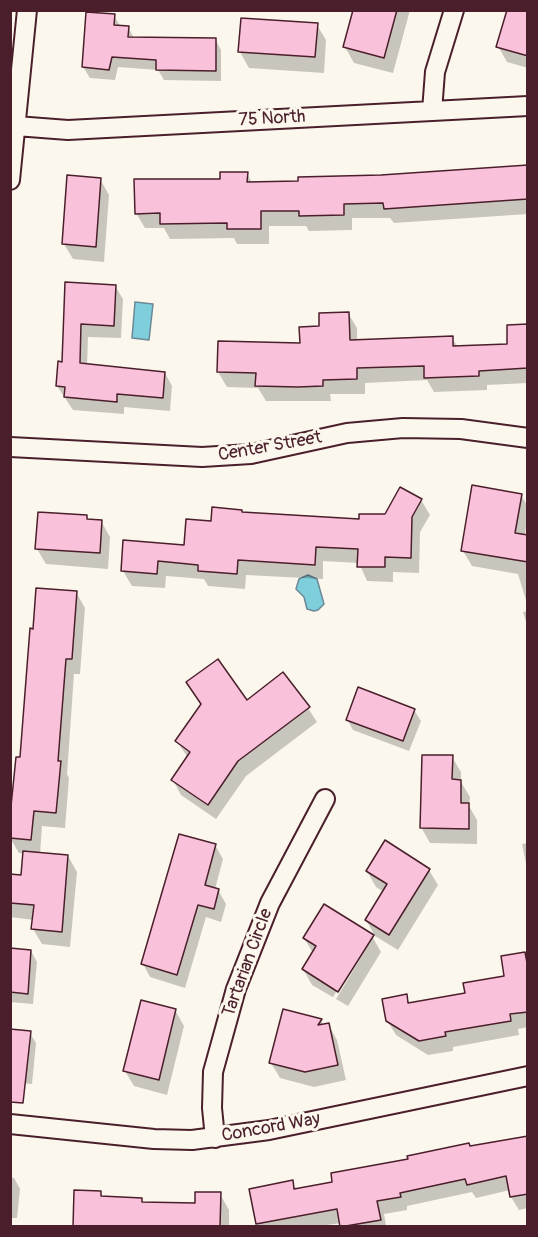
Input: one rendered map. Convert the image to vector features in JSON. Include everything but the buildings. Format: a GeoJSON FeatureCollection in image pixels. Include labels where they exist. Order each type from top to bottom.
{"type":"FeatureCollection","features":[{"type":"Feature","properties":{"kind":"street"},"geometry":{"type":"LineString","coordinates":[[10,180],[27,10]]}},
{"type":"Feature","properties":{"kind":"street"},"geometry":{"type":"LineString","coordinates":[[432,111],[435,72],[454,10]]}},
{"type":"Feature","properties":{"kind":"street","name":"75 North"},"geometry":{"type":"LineString","coordinates":[[16,126],[68,130],[528,106]]}},
{"type":"Feature","properties":{"kind":"street","name":"Center Street"},"geometry":{"type":"LineString","coordinates":[[10,447],[202,458],[251,454],[347,433],[403,428],[461,429],[528,438]]}},
{"type":"Feature","properties":{"kind":"street","name":"Tartarian Circle"},"geometry":{"type":"LineString","coordinates":[[215,1138],[212,1108],[213,1072],[236,989],[270,903],[325,800]]}},
{"type":"Feature","properties":{"kind":"street","name":"Concord Way"},"geometry":{"type":"LineString","coordinates":[[10,1124],[163,1139],[215,1138],[269,1130],[528,1076]]}},
{"type":"Feature","properties":{"kind":"water"},"geometry":{"type":"Polygon","coordinates":[[[135,302],[153,304],[149,340],[132,338],[135,302]]]}},
{"type":"Feature","properties":{"kind":"water"},"geometry":{"type":"Polygon","coordinates":[[[308,575],[317,579],[324,604],[314,611],[307,609],[304,597],[296,589],[299,579],[308,575]]]}}]}
